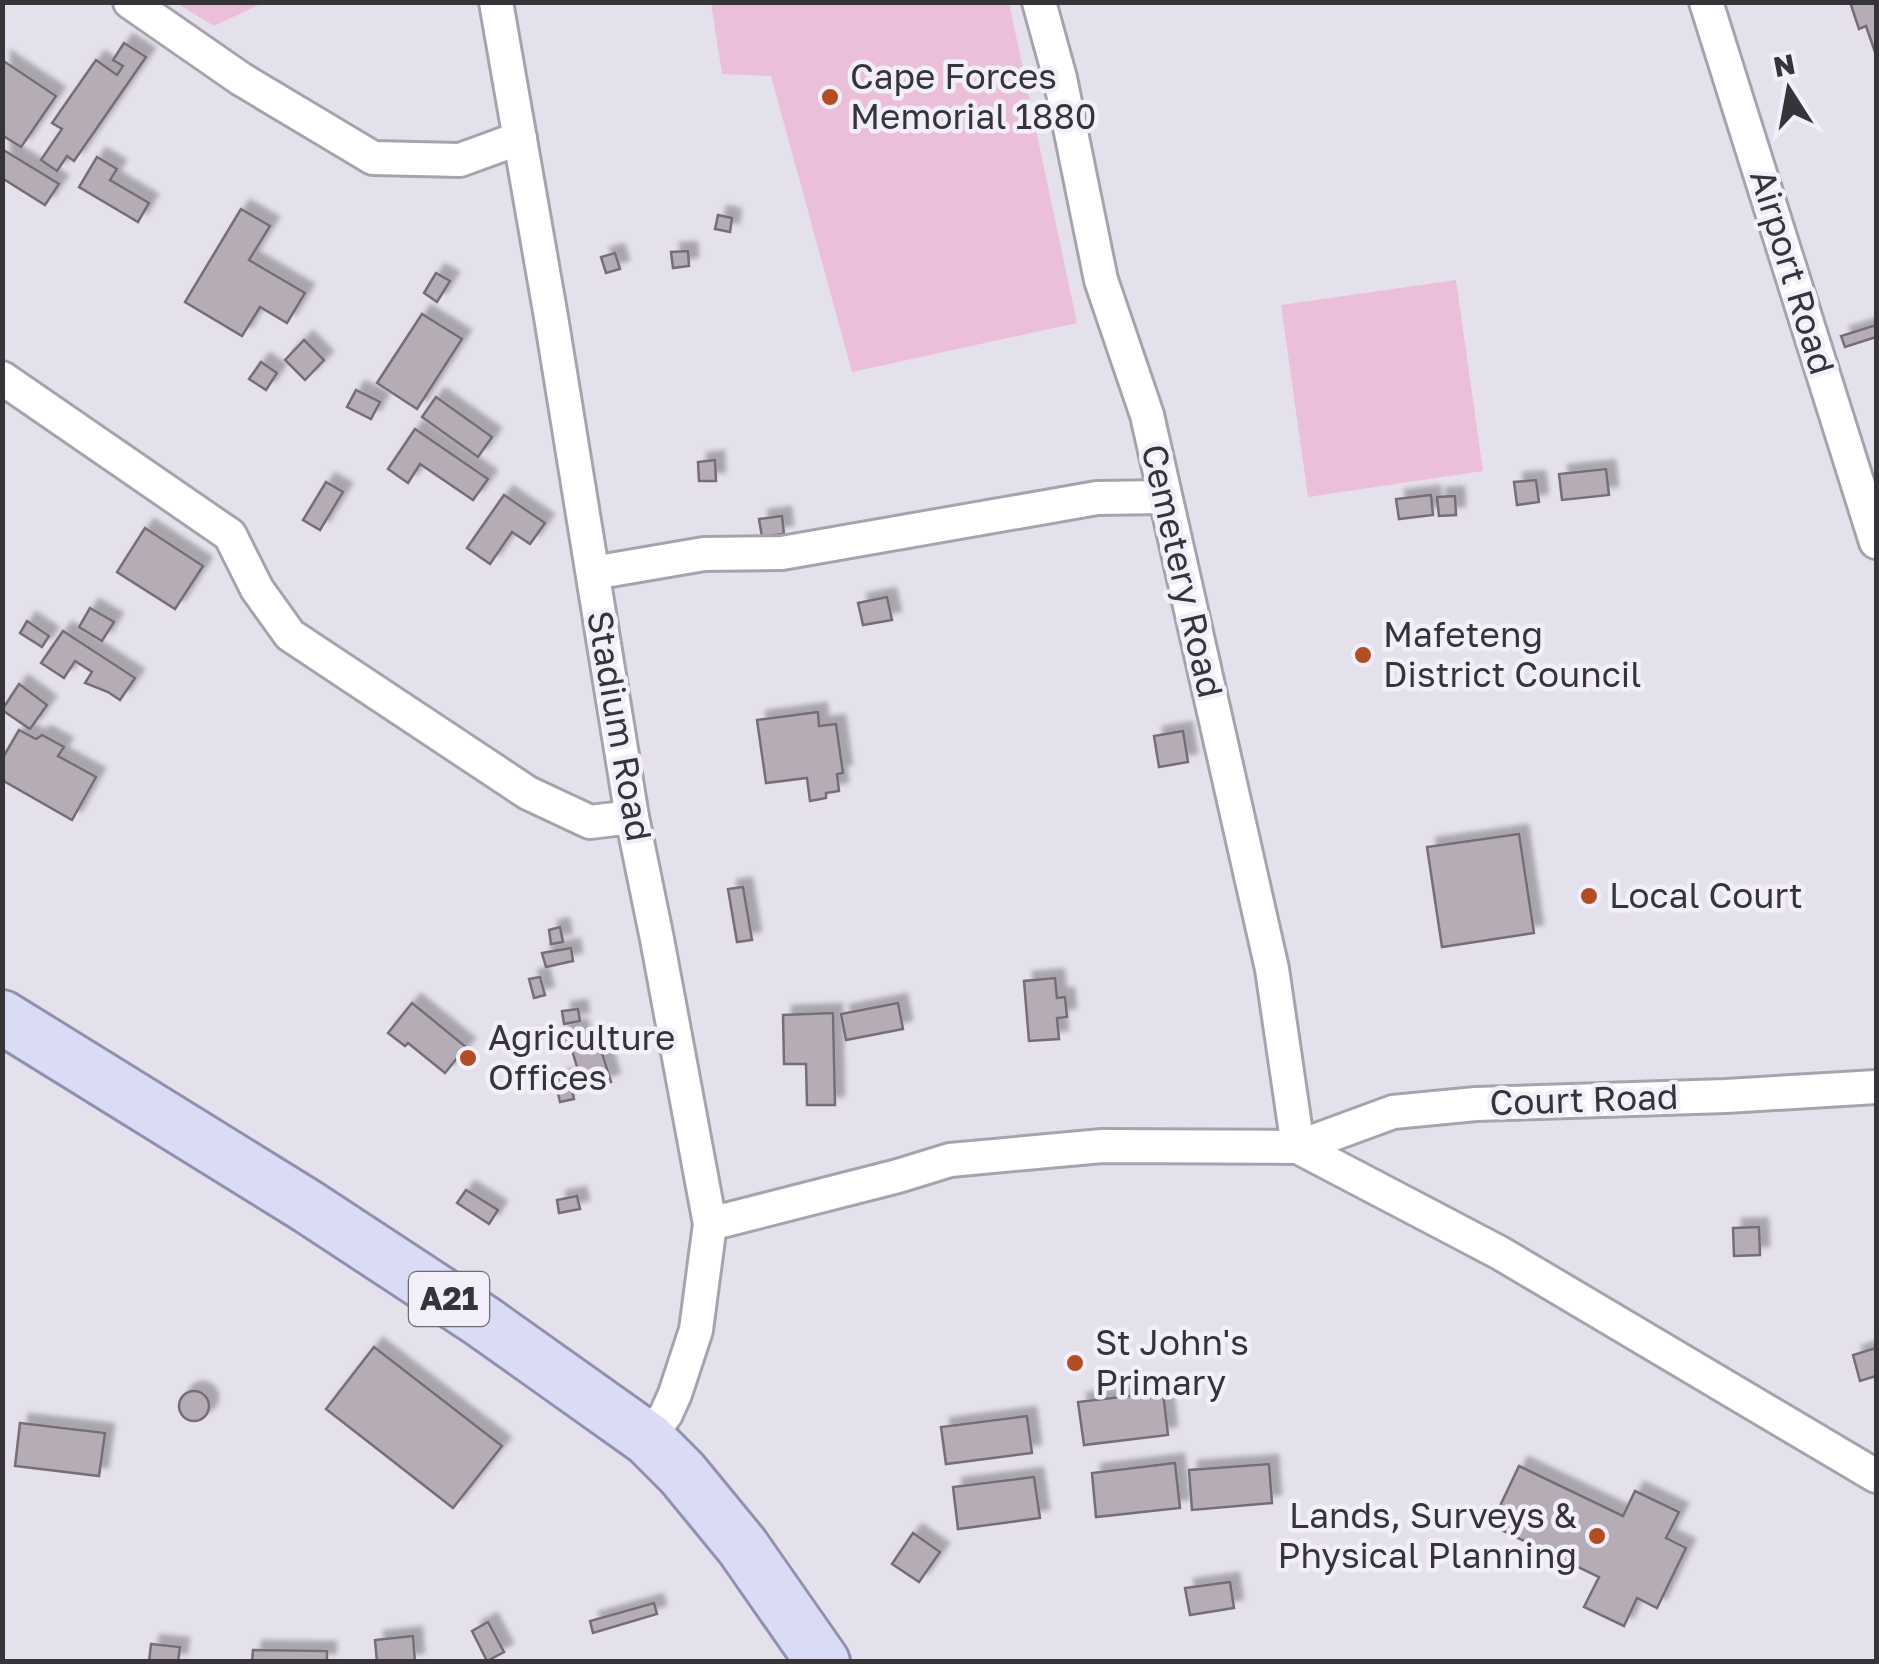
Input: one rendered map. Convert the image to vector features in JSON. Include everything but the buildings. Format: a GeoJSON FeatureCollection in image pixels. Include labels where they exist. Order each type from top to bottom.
{"type":"FeatureCollection","features":[{"type":"Feature","properties":{"kind":"main road","name":"A21"},"geometry":{"type":"LineString","coordinates":[[2,1017],[482,1320],[648,1439],[682,1473],[742,1546],[824,1662]]}},
{"type":"Feature","properties":{"kind":"street"},"geometry":{"type":"LineString","coordinates":[[130,2],[242,79],[373,158],[460,160],[520,138]]}},
{"type":"Feature","properties":{"kind":"street","name":"Stadium Road"},"geometry":{"type":"LineString","coordinates":[[496,2],[632,817],[710,1224],[696,1330],[675,1394],[648,1439]]}},
{"type":"Feature","properties":{"kind":"street","name":"Cemetery Road"},"geometry":{"type":"LineString","coordinates":[[1039,2],[1060,78],[1101,280],[1147,415],[1272,969],[1298,1147]]}},
{"type":"Feature","properties":{"kind":"street","name":"Airport Road"},"geometry":{"type":"LineString","coordinates":[[1706,2],[1876,542]]}},
{"type":"Feature","properties":{"kind":"street"},"geometry":{"type":"LineString","coordinates":[[2,378],[230,535],[257,589],[290,635],[528,793],[590,822],[632,817]]}},
{"type":"Feature","properties":{"kind":"street"},"geometry":{"type":"LineString","coordinates":[[593,573],[704,554],[782,553],[1096,498],[1165,497]]}},
{"type":"Feature","properties":{"kind":"street","name":"Court Road"},"geometry":{"type":"LineString","coordinates":[[1298,1147],[1393,1112],[1476,1104],[1876,1087]]}},
{"type":"Feature","properties":{"kind":"street"},"geometry":{"type":"LineString","coordinates":[[710,1224],[950,1160],[1102,1146],[1298,1147],[1500,1254],[1876,1476]]}},
{"type":"Feature","properties":{"kind":"shaded area"},"geometry":{"type":"Polygon","coordinates":[[[176,3],[263,3],[214,26],[176,3]]]}},
{"type":"Feature","properties":{"kind":"shaded area"},"geometry":{"type":"Polygon","coordinates":[[[711,3],[1009,3],[1077,323],[852,372],[771,76],[722,74],[711,3]]]}},
{"type":"Feature","properties":{"kind":"shaded area"},"geometry":{"type":"Polygon","coordinates":[[[1456,280],[1483,471],[1308,497],[1281,305],[1456,280]]]}},
{"type":"Feature","properties":{"kind":"place","name":"Cape Forces Memorial 1880"},"geometry":{"type":"Point","coordinates":[830,97]}},
{"type":"Feature","properties":{"kind":"place","name":"Mafeteng District Council"},"geometry":{"type":"Point","coordinates":[1363,655]}},
{"type":"Feature","properties":{"kind":"place","name":"Local Court"},"geometry":{"type":"Point","coordinates":[1589,896]}},
{"type":"Feature","properties":{"kind":"place","name":"Agriculture Offices"},"geometry":{"type":"Point","coordinates":[468,1058]}},
{"type":"Feature","properties":{"kind":"place","name":"St John's Primary"},"geometry":{"type":"Point","coordinates":[1075,1363]}},
{"type":"Feature","properties":{"kind":"place","name":"Lands, Surveys & Physical Planning"},"geometry":{"type":"Point","coordinates":[1597,1536]}}]}
